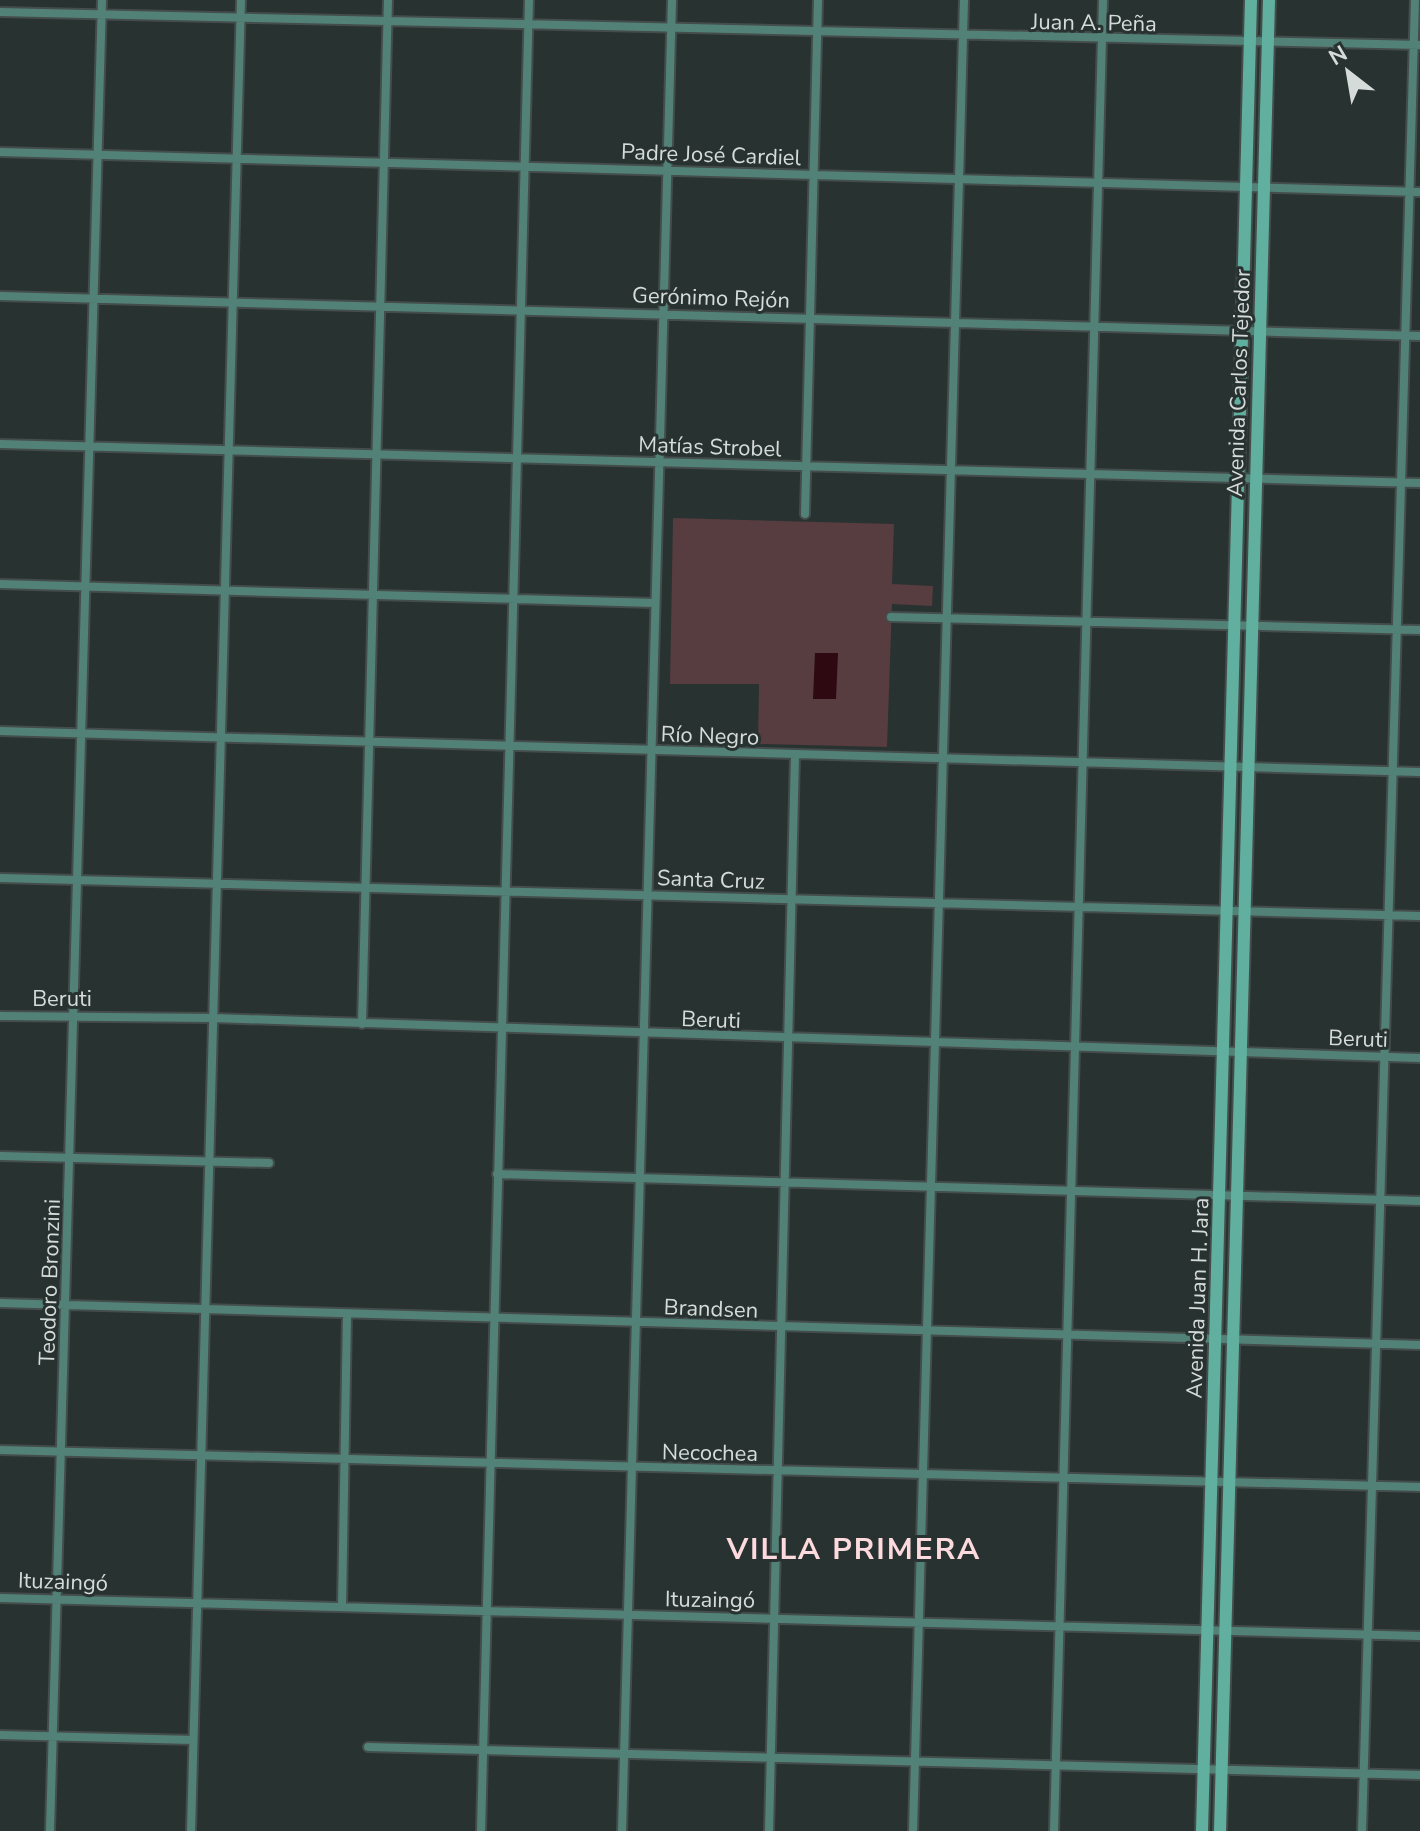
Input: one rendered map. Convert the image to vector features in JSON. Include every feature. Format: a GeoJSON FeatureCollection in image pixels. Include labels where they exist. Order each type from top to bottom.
{"type":"FeatureCollection","features":[{"type":"Feature","properties":{"kind":"main road","name":"Avenida Carlos Tejedor"},"geometry":{"type":"LineString","coordinates":[[1231,766],[1251,0]]}},
{"type":"Feature","properties":{"kind":"main road","name":"Avenida Carlos Tejedor"},"geometry":{"type":"LineString","coordinates":[[1248,766],[1269,0]]}},
{"type":"Feature","properties":{"kind":"main road","name":"Avenida Juan H. Jara"},"geometry":{"type":"LineString","coordinates":[[1202,1831],[1231,766]]}},
{"type":"Feature","properties":{"kind":"main road","name":"Avenida Juan H. Jara"},"geometry":{"type":"LineString","coordinates":[[1220,1831],[1248,766]]}},
{"type":"Feature","properties":{"kind":"street","name":"Teodoro Bronzini"},"geometry":{"type":"LineString","coordinates":[[50,1831],[102,0]]}},
{"type":"Feature","properties":{"kind":"street"},"geometry":{"type":"LineString","coordinates":[[191,1831],[241,0]]}},
{"type":"Feature","properties":{"kind":"street"},"geometry":{"type":"LineString","coordinates":[[362,1024],[388,0]]}},
{"type":"Feature","properties":{"kind":"street"},"geometry":{"type":"LineString","coordinates":[[481,1831],[529,0]]}},
{"type":"Feature","properties":{"kind":"street"},"geometry":{"type":"LineString","coordinates":[[622,1831],[672,0]]}},
{"type":"Feature","properties":{"kind":"street"},"geometry":{"type":"LineString","coordinates":[[805,514],[818,0]]}},
{"type":"Feature","properties":{"kind":"street"},"geometry":{"type":"LineString","coordinates":[[913,1831],[964,0]]}},
{"type":"Feature","properties":{"kind":"street"},"geometry":{"type":"LineString","coordinates":[[1054,1831],[1103,0]]}},
{"type":"Feature","properties":{"kind":"street"},"geometry":{"type":"LineString","coordinates":[[1362,1831],[1391,771],[1417,45],[1415,0]]}},
{"type":"Feature","properties":{"kind":"street","name":"Juan A. Peña"},"geometry":{"type":"LineString","coordinates":[[0,12],[1250,44],[1417,45]]}},
{"type":"Feature","properties":{"kind":"street","name":"Padre José Cardiel"},"geometry":{"type":"LineString","coordinates":[[0,152],[1420,192]]}},
{"type":"Feature","properties":{"kind":"street","name":"Gerónimo Rejón"},"geometry":{"type":"LineString","coordinates":[[0,296],[520,308],[1420,336]]}},
{"type":"Feature","properties":{"kind":"street","name":"Matías Strobel"},"geometry":{"type":"LineString","coordinates":[[0,444],[1420,483]]}},
{"type":"Feature","properties":{"kind":"street"},"geometry":{"type":"LineString","coordinates":[[0,584],[654,603]]}},
{"type":"Feature","properties":{"kind":"street"},"geometry":{"type":"LineString","coordinates":[[891,617],[1420,630]]}},
{"type":"Feature","properties":{"kind":"street","name":"Río Negro"},"geometry":{"type":"LineString","coordinates":[[0,731],[1420,772]]}},
{"type":"Feature","properties":{"kind":"street"},"geometry":{"type":"LineString","coordinates":[[769,1831],[795,755]]}},
{"type":"Feature","properties":{"kind":"street","name":"Santa Cruz"},"geometry":{"type":"LineString","coordinates":[[0,878],[1420,916]]}},
{"type":"Feature","properties":{"kind":"street","name":"Beruti"},"geometry":{"type":"LineString","coordinates":[[0,1016],[214,1018],[1420,1058]]}},
{"type":"Feature","properties":{"kind":"street"},"geometry":{"type":"LineString","coordinates":[[0,1156],[269,1163]]}},
{"type":"Feature","properties":{"kind":"street"},"geometry":{"type":"LineString","coordinates":[[497,1174],[1420,1201]]}},
{"type":"Feature","properties":{"kind":"street","name":"Brandsen"},"geometry":{"type":"LineString","coordinates":[[0,1303],[926,1333],[1420,1345]]}},
{"type":"Feature","properties":{"kind":"street"},"geometry":{"type":"LineString","coordinates":[[342,1607],[347,1314]]}},
{"type":"Feature","properties":{"kind":"street","name":"Necochea"},"geometry":{"type":"LineString","coordinates":[[0,1450],[1420,1487]]}},
{"type":"Feature","properties":{"kind":"street","name":"Ituzaingó"},"geometry":{"type":"LineString","coordinates":[[0,1598],[1420,1636]]}},
{"type":"Feature","properties":{"kind":"street"},"geometry":{"type":"LineString","coordinates":[[0,1735],[193,1740]]}},
{"type":"Feature","properties":{"kind":"street"},"geometry":{"type":"LineString","coordinates":[[368,1747],[1420,1775]]}},
{"type":"Feature","properties":{"kind":"shaded area"},"geometry":{"type":"Polygon","coordinates":[[[673,518],[894,524],[892,584],[933,586],[932,606],[892,604],[887,747],[758,744],[759,684],[670,684],[673,518]]]}},
{"type":"Feature","properties":{"kind":"shaded area"},"geometry":{"type":"Polygon","coordinates":[[[815,653],[838,653],[836,699],[813,699],[815,653]]]}},
{"type":"Feature","properties":{"kind":"district","name":"VILLA PRIMERA"},"geometry":{"type":"Point","coordinates":[854,1549]}}]}
